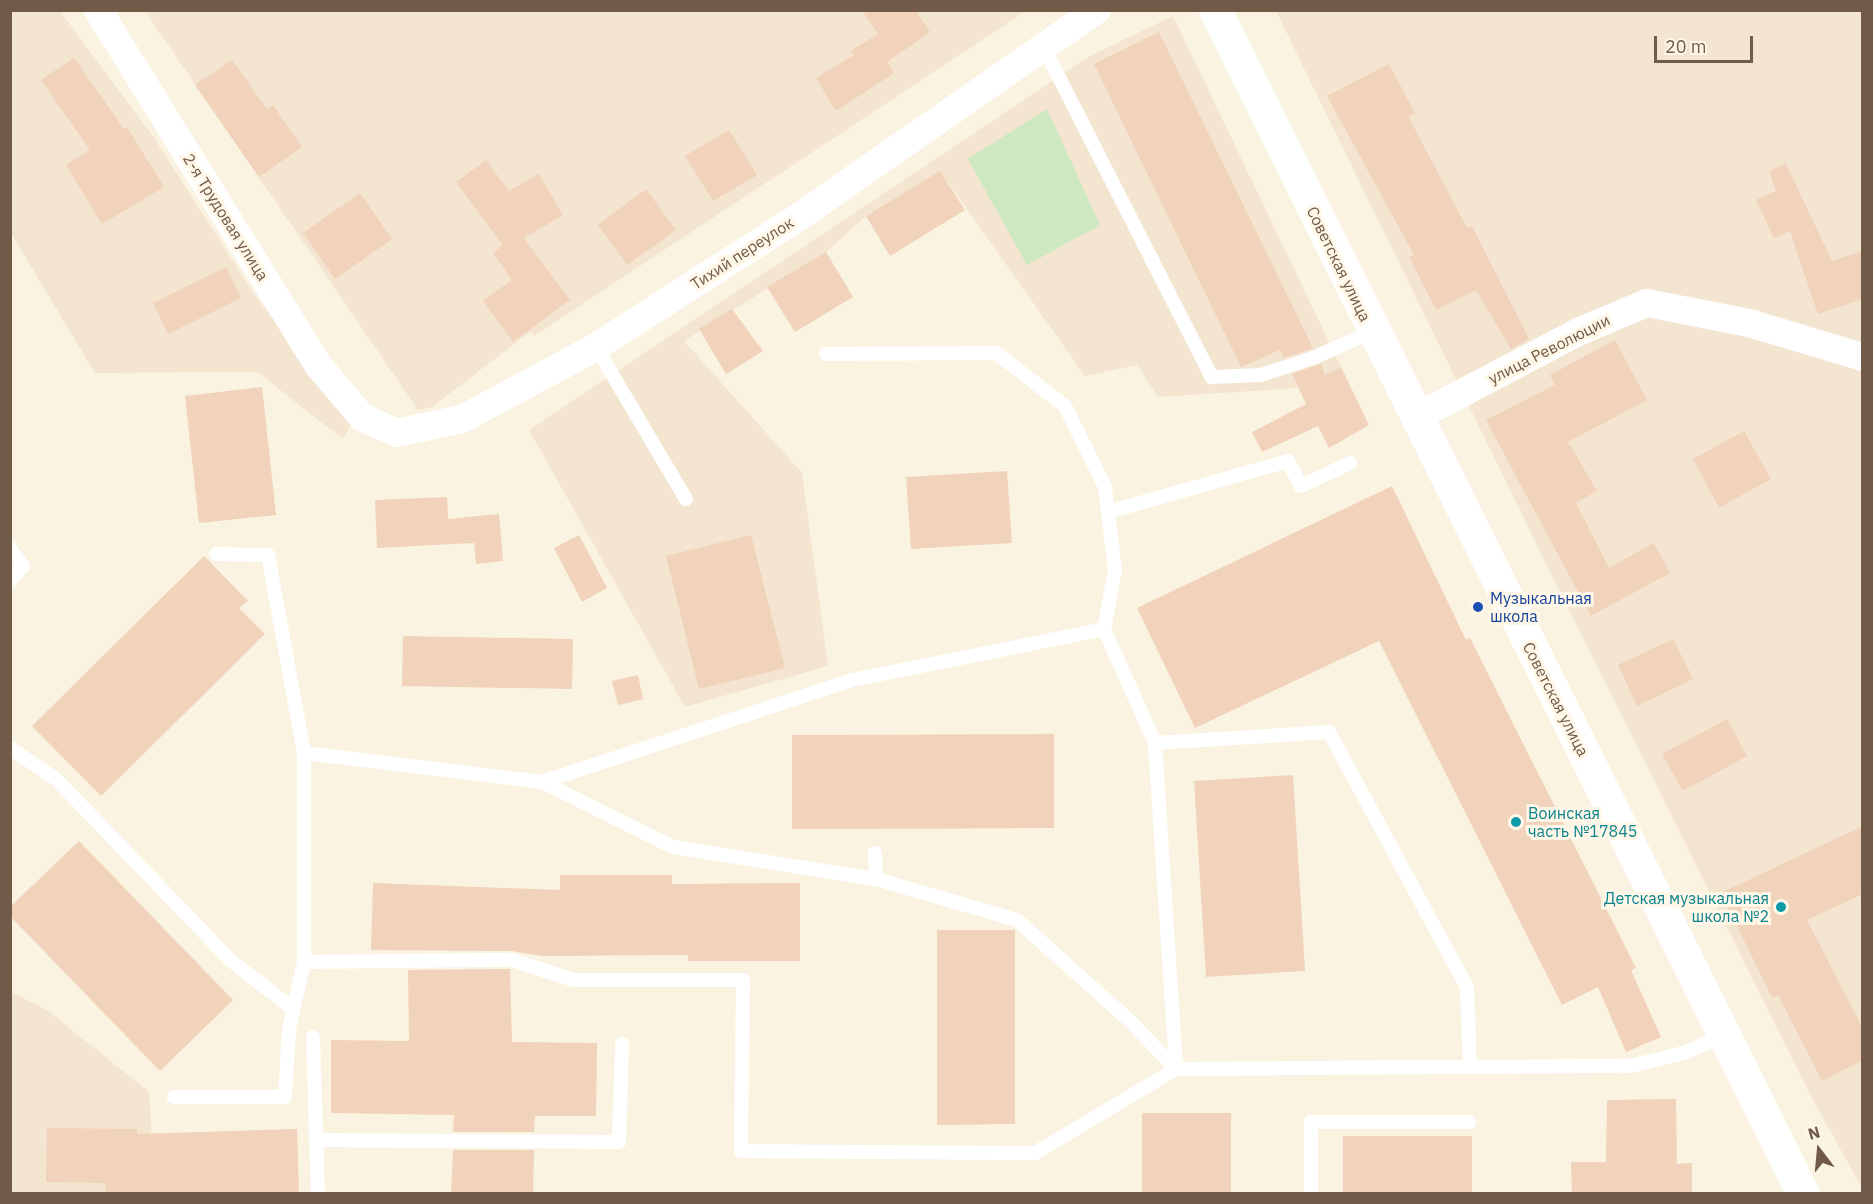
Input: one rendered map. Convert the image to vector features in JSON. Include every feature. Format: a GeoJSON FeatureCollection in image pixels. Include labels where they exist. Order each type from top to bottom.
{"type":"FeatureCollection","features":[{"type":"Feature","properties":{"kind":"street","name":"2-я Трудовая улица"},"geometry":{"type":"LineString","coordinates":[[98,10],[318,364],[362,417]]}},
{"type":"Feature","properties":{"kind":"street","name":"Тихий переулок"},"geometry":{"type":"LineString","coordinates":[[362,417],[397,433],[462,419],[596,347],[806,212],[1097,10]]}},
{"type":"Feature","properties":{"kind":"street","name":"Советская улица"},"geometry":{"type":"LineString","coordinates":[[1215,10],[1372,332],[1803,1194]]}},
{"type":"Feature","properties":{"kind":"street","name":"улица Революции"},"geometry":{"type":"LineString","coordinates":[[1415,418],[1578,332],[1647,303],[1749,323],[1863,357]]}},
{"type":"Feature","properties":{"kind":"lane"},"geometry":{"type":"LineString","coordinates":[[1043,46],[1212,377],[1261,375],[1313,358],[1372,332]]}},
{"type":"Feature","properties":{"kind":"lane"},"geometry":{"type":"LineString","coordinates":[[596,347],[686,500]]}},
{"type":"Feature","properties":{"kind":"lane"},"geometry":{"type":"LineString","coordinates":[[826,354],[996,353],[1065,406],[1105,487],[1115,570],[1104,629],[1155,743],[1176,1069]]}},
{"type":"Feature","properties":{"kind":"lane"},"geometry":{"type":"LineString","coordinates":[[1108,512],[1288,461],[1301,486],[1350,463]]}},
{"type":"Feature","properties":{"kind":"lane"},"geometry":{"type":"LineString","coordinates":[[10,548],[22,566],[10,580]]}},
{"type":"Feature","properties":{"kind":"lane"},"geometry":{"type":"LineString","coordinates":[[174,1097],[285,1097],[293,1009],[304,962],[304,753],[268,555],[216,554]]}},
{"type":"Feature","properties":{"kind":"lane"},"geometry":{"type":"LineString","coordinates":[[542,782],[852,680],[1104,629]]}},
{"type":"Feature","properties":{"kind":"lane"},"geometry":{"type":"LineString","coordinates":[[1155,743],[1329,732],[1467,987],[1470,1067]]}},
{"type":"Feature","properties":{"kind":"lane"},"geometry":{"type":"LineString","coordinates":[[10,748],[56,779],[230,959],[293,1009]]}},
{"type":"Feature","properties":{"kind":"lane"},"geometry":{"type":"LineString","coordinates":[[304,753],[542,782],[673,847],[876,879],[1017,920],[1132,1023],[1176,1069]]}},
{"type":"Feature","properties":{"kind":"lane"},"geometry":{"type":"LineString","coordinates":[[875,853],[876,879]]}},
{"type":"Feature","properties":{"kind":"lane"},"geometry":{"type":"LineString","coordinates":[[304,962],[512,960],[574,980],[743,980],[741,1151],[1035,1153],[1176,1069],[1630,1066],[1684,1053],[1725,1035]]}},
{"type":"Feature","properties":{"kind":"lane"},"geometry":{"type":"LineString","coordinates":[[313,1037],[318,1194]]}},
{"type":"Feature","properties":{"kind":"lane"},"geometry":{"type":"LineString","coordinates":[[316,1140],[619,1142],[622,1044]]}},
{"type":"Feature","properties":{"kind":"lane"},"geometry":{"type":"LineString","coordinates":[[1311,1194],[1311,1122],[1469,1122]]}},
{"type":"Feature","properties":{"kind":"shaded area"},"geometry":{"type":"Polygon","coordinates":[[[11,11],[60,11],[152,135],[256,297],[353,421],[343,439],[257,372],[95,373],[11,233],[11,11]]]}},
{"type":"Feature","properties":{"kind":"shaded area"},"geometry":{"type":"Polygon","coordinates":[[[145,11],[1026,11],[534,336],[530,332],[432,407],[418,410],[145,11]]]}},
{"type":"Feature","properties":{"kind":"shaded area"},"geometry":{"type":"Polygon","coordinates":[[[1276,11],[1862,11],[1862,1188],[1813,1100],[1556,584],[1276,11]]]}},
{"type":"Feature","properties":{"kind":"shaded area"},"geometry":{"type":"Polygon","coordinates":[[[1173,16],[1341,367],[1298,388],[1158,397],[1137,365],[1085,376],[940,171],[866,216],[826,252],[684,341],[802,473],[828,666],[685,707],[529,430],[1090,56],[1173,16]]]}},
{"type":"Feature","properties":{"kind":"shaded area"},"geometry":{"type":"Polygon","coordinates":[[[10,991],[48,1011],[149,1092],[155,1193],[11,1193],[10,991]]]}},
{"type":"Feature","properties":{"kind":"green space"},"geometry":{"type":"Polygon","coordinates":[[[1047,109],[1100,225],[1027,265],[968,159],[1047,109]]]}},
{"type":"Feature","properties":{"kind":"building"},"geometry":{"type":"Polygon","coordinates":[[[862,10],[915,10],[930,32],[887,62],[894,73],[836,111],[816,78],[854,55],[851,51],[878,34],[862,10]]]}},
{"type":"Feature","properties":{"kind":"building"},"geometry":{"type":"Polygon","coordinates":[[[1159,32],[1313,348],[1284,358],[1280,350],[1241,367],[1094,64],[1159,32]]]}},
{"type":"Feature","properties":{"kind":"building"},"geometry":{"type":"Polygon","coordinates":[[[74,58],[124,129],[127,127],[164,187],[102,224],[66,165],[90,150],[41,80],[74,58]]]}},
{"type":"Feature","properties":{"kind":"building"},"geometry":{"type":"Polygon","coordinates":[[[232,60],[267,109],[273,105],[302,147],[259,177],[195,85],[232,60]]]}},
{"type":"Feature","properties":{"kind":"building"},"geometry":{"type":"Polygon","coordinates":[[[1389,64],[1415,113],[1408,116],[1467,228],[1472,226],[1529,339],[1511,349],[1476,290],[1436,310],[1409,257],[1414,255],[1327,96],[1389,64]]]}},
{"type":"Feature","properties":{"kind":"building"},"geometry":{"type":"Polygon","coordinates":[[[729,130],[757,175],[713,201],[685,156],[729,130]]]}},
{"type":"Feature","properties":{"kind":"building"},"geometry":{"type":"Polygon","coordinates":[[[486,160],[509,191],[539,174],[563,215],[524,238],[570,300],[513,342],[483,301],[512,280],[493,253],[503,245],[456,182],[486,160]]]}},
{"type":"Feature","properties":{"kind":"building"},"geometry":{"type":"Polygon","coordinates":[[[1786,164],[1832,261],[1863,251],[1863,299],[1818,314],[1790,231],[1774,238],[1756,200],[1776,191],[1769,171],[1786,164]]]}},
{"type":"Feature","properties":{"kind":"building"},"geometry":{"type":"Polygon","coordinates":[[[940,171],[965,210],[890,256],[866,216],[940,171]]]}},
{"type":"Feature","properties":{"kind":"building"},"geometry":{"type":"Polygon","coordinates":[[[646,189],[676,230],[627,265],[598,225],[646,189]]]}},
{"type":"Feature","properties":{"kind":"building"},"geometry":{"type":"Polygon","coordinates":[[[360,193],[392,239],[335,279],[303,233],[360,193]]]}},
{"type":"Feature","properties":{"kind":"building"},"geometry":{"type":"Polygon","coordinates":[[[826,252],[853,297],[795,332],[767,287],[826,252]]]}},
{"type":"Feature","properties":{"kind":"building"},"geometry":{"type":"Polygon","coordinates":[[[226,267],[241,298],[168,334],[153,303],[226,267]]]}},
{"type":"Feature","properties":{"kind":"building"},"geometry":{"type":"Polygon","coordinates":[[[732,309],[763,351],[726,374],[699,329],[732,309]]]}},
{"type":"Feature","properties":{"kind":"building"},"geometry":{"type":"Polygon","coordinates":[[[1615,340],[1647,400],[1568,442],[1597,491],[1576,503],[1609,568],[1654,543],[1670,573],[1591,616],[1486,420],[1555,385],[1550,375],[1615,340]]]}},
{"type":"Feature","properties":{"kind":"building"},"geometry":{"type":"Polygon","coordinates":[[[1321,364],[1325,375],[1341,367],[1369,425],[1329,448],[1318,426],[1262,452],[1252,432],[1306,404],[1292,374],[1321,364]]]}},
{"type":"Feature","properties":{"kind":"building"},"geometry":{"type":"Polygon","coordinates":[[[262,387],[276,515],[199,523],[185,396],[262,387]]]}},
{"type":"Feature","properties":{"kind":"building"},"geometry":{"type":"Polygon","coordinates":[[[1744,431],[1771,479],[1719,508],[1693,459],[1744,431]]]}},
{"type":"Feature","properties":{"kind":"building"},"geometry":{"type":"Polygon","coordinates":[[[1007,471],[1012,543],[911,549],[906,477],[1007,471]]]}},
{"type":"Feature","properties":{"kind":"building"},"geometry":{"type":"Polygon","coordinates":[[[1392,486],[1466,640],[1470,638],[1636,968],[1631,970],[1661,1037],[1626,1052],[1598,987],[1562,1005],[1379,641],[1195,728],[1137,608],[1392,486]]]}},
{"type":"Feature","properties":{"kind":"building"},"geometry":{"type":"Polygon","coordinates":[[[447,497],[448,519],[499,514],[503,561],[476,564],[474,543],[377,548],[375,500],[447,497]]]}},
{"type":"Feature","properties":{"kind":"building"},"geometry":{"type":"Polygon","coordinates":[[[579,535],[607,588],[582,602],[554,548],[579,535]]]}},
{"type":"Feature","properties":{"kind":"building"},"geometry":{"type":"Polygon","coordinates":[[[751,535],[785,668],[699,689],[666,556],[751,535]]]}},
{"type":"Feature","properties":{"kind":"building"},"geometry":{"type":"Polygon","coordinates":[[[204,556],[248,601],[239,608],[265,634],[101,796],[32,726],[204,556]]]}},
{"type":"Feature","properties":{"kind":"building"},"geometry":{"type":"Polygon","coordinates":[[[403,636],[573,639],[572,689],[402,686],[403,636]]]}},
{"type":"Feature","properties":{"kind":"building"},"geometry":{"type":"Polygon","coordinates":[[[1673,639],[1693,679],[1637,706],[1618,665],[1673,639]]]}},
{"type":"Feature","properties":{"kind":"building"},"geometry":{"type":"Polygon","coordinates":[[[638,675],[643,699],[618,705],[612,681],[638,675]]]}},
{"type":"Feature","properties":{"kind":"building"},"geometry":{"type":"Polygon","coordinates":[[[1727,719],[1747,756],[1683,791],[1662,754],[1727,719]]]}},
{"type":"Feature","properties":{"kind":"building"},"geometry":{"type":"Polygon","coordinates":[[[1054,734],[1054,828],[792,829],[792,735],[1054,734]]]}},
{"type":"Feature","properties":{"kind":"building"},"geometry":{"type":"Polygon","coordinates":[[[1293,775],[1305,971],[1206,977],[1194,781],[1293,775]]]}},
{"type":"Feature","properties":{"kind":"building","name":"Детская музыкальная школа №2"},"geometry":{"type":"Polygon","coordinates":[[[1863,826],[1863,894],[1807,920],[1863,1029],[1863,1060],[1822,1081],[1778,995],[1772,998],[1721,893],[1863,826]]]}},
{"type":"Feature","properties":{"kind":"building"},"geometry":{"type":"Polygon","coordinates":[[[79,841],[233,1000],[160,1071],[10,916],[10,907],[79,841]]]}},
{"type":"Feature","properties":{"kind":"building"},"geometry":{"type":"Polygon","coordinates":[[[560,875],[672,875],[672,884],[800,883],[800,961],[688,961],[688,955],[542,956],[512,951],[371,950],[373,883],[560,890],[560,875]]]}},
{"type":"Feature","properties":{"kind":"building"},"geometry":{"type":"Polygon","coordinates":[[[937,930],[1015,930],[1015,1124],[937,1125],[937,930]]]}},
{"type":"Feature","properties":{"kind":"building"},"geometry":{"type":"Polygon","coordinates":[[[510,969],[512,1042],[597,1043],[596,1116],[535,1116],[534,1132],[453,1132],[454,1115],[331,1113],[331,1040],[409,1041],[408,970],[510,969]]]}},
{"type":"Feature","properties":{"kind":"building"},"geometry":{"type":"Polygon","coordinates":[[[1676,1099],[1677,1164],[1692,1163],[1692,1194],[1572,1194],[1571,1162],[1606,1162],[1607,1100],[1676,1099]]]}},
{"type":"Feature","properties":{"kind":"building"},"geometry":{"type":"Polygon","coordinates":[[[1142,1113],[1231,1113],[1231,1194],[1142,1194],[1142,1113]]]}},
{"type":"Feature","properties":{"kind":"building"},"geometry":{"type":"Polygon","coordinates":[[[47,1128],[137,1129],[137,1134],[297,1129],[299,1194],[105,1194],[106,1183],[46,1182],[47,1128]]]}},
{"type":"Feature","properties":{"kind":"building"},"geometry":{"type":"Polygon","coordinates":[[[1343,1136],[1472,1136],[1472,1194],[1343,1194],[1343,1136]]]}},
{"type":"Feature","properties":{"kind":"building"},"geometry":{"type":"Polygon","coordinates":[[[453,1150],[534,1150],[533,1194],[451,1194],[453,1150]]]}},
{"type":"Feature","properties":{"kind":"place","name":"Музыкальная школа"},"geometry":{"type":"Point","coordinates":[1478,607]}},
{"type":"Feature","properties":{"kind":"place","name":"Воинская часть №17845"},"geometry":{"type":"Point","coordinates":[1516,822]}},
{"type":"Feature","properties":{"kind":"place","name":"Детская музыкальная школа №2"},"geometry":{"type":"Point","coordinates":[1781,907]}}]}
